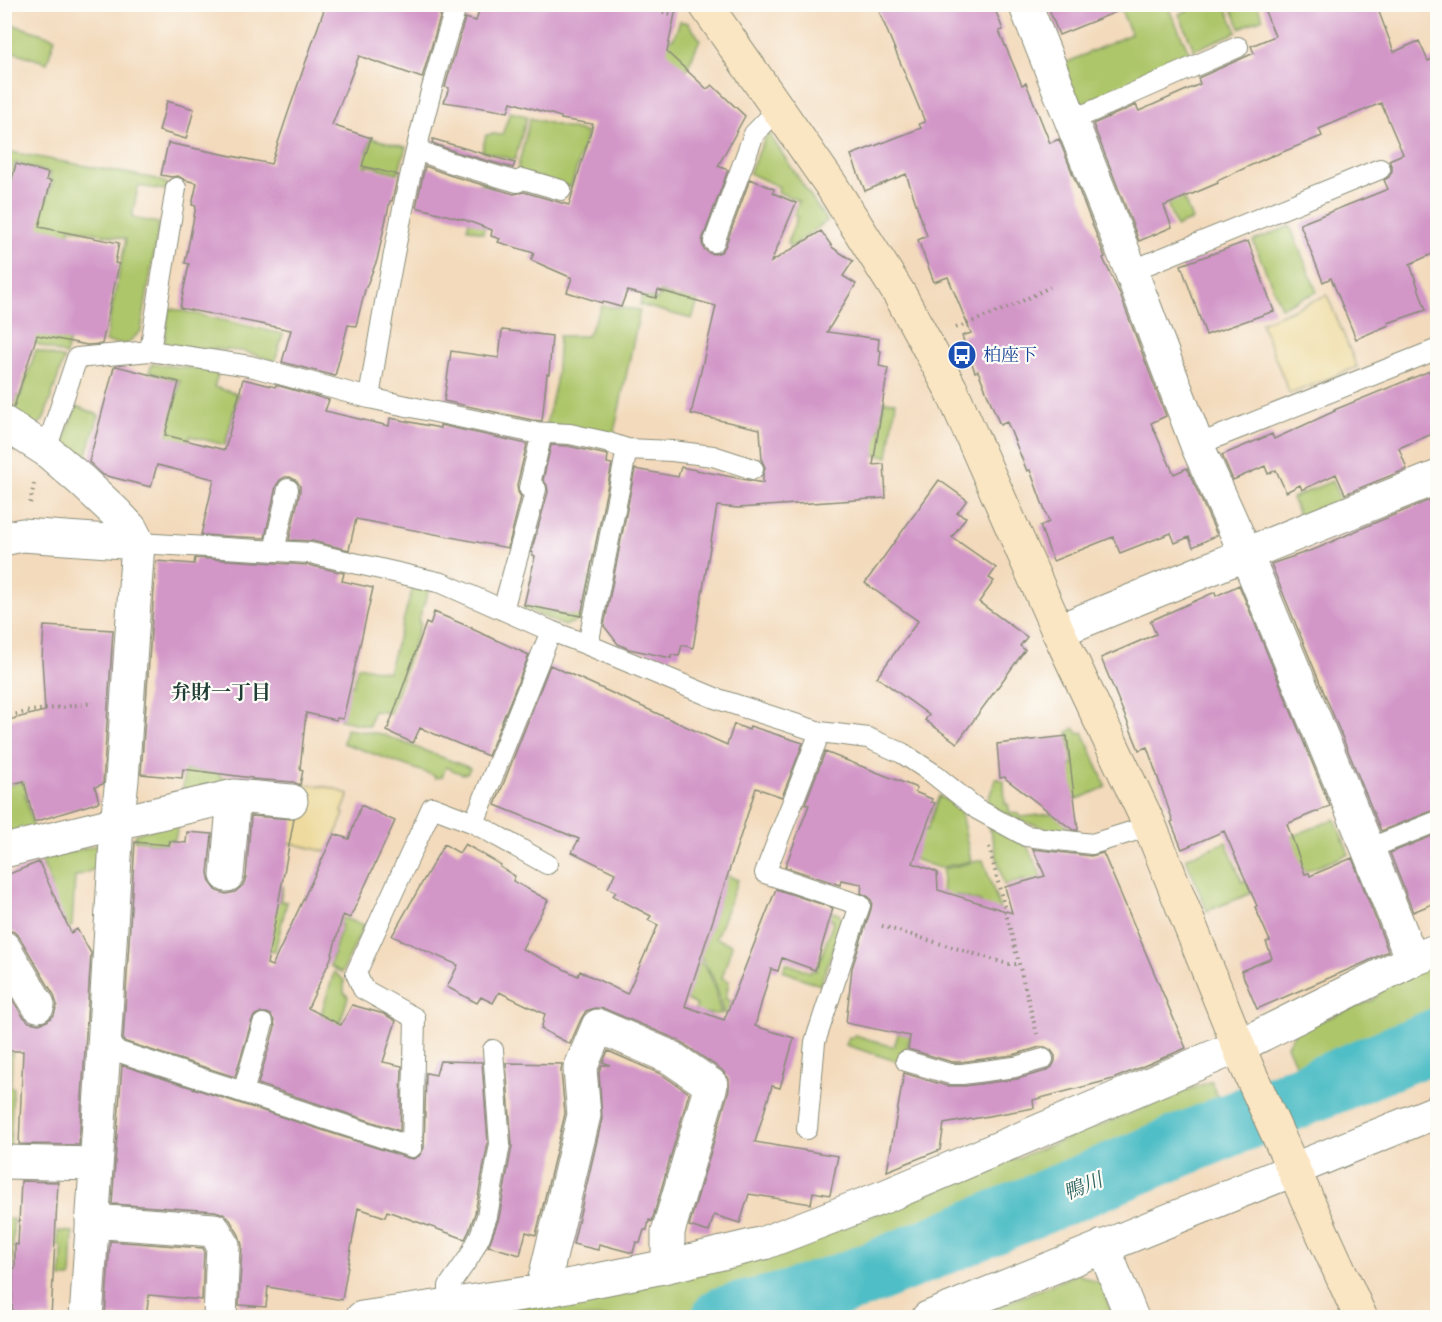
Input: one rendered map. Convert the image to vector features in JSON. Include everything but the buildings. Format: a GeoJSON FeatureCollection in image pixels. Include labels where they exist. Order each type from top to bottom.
{"type":"FeatureCollection","features":[{"type":"Feature","properties":{"kind":"street"},"geometry":{"type":"LineString","coordinates":[[705,4],[831,185],[900,295],[951,389],[1058,631],[1150,826],[1243,1057],[1361,1317]]}},
{"type":"Feature","properties":{"kind":"street"},"geometry":{"type":"LineString","coordinates":[[362,1317],[542,1291],[668,1266],[764,1243],[1243,1057],[1424,955],[1368,849],[1246,554],[1197,445],[1025,4]]}},
{"type":"Feature","properties":{"kind":"street"},"geometry":{"type":"LineString","coordinates":[[4,423],[46,450],[116,513],[131,529],[138,543],[117,823],[86,1317]]}},
{"type":"Feature","properties":{"kind":"street"},"geometry":{"type":"LineString","coordinates":[[1058,631],[1437,477]]}},
{"type":"Feature","properties":{"kind":"street"},"geometry":{"type":"LineString","coordinates":[[13,537],[138,543]]}},
{"type":"Feature","properties":{"kind":"street"},"geometry":{"type":"LineString","coordinates":[[227,874],[234,796]]}},
{"type":"Feature","properties":{"kind":"street"},"geometry":{"type":"LineString","coordinates":[[4,851],[234,796],[291,801]]}},
{"type":"Feature","properties":{"kind":"street"},"geometry":{"type":"LineString","coordinates":[[4,948],[38,1005]]}},
{"type":"Feature","properties":{"kind":"street"},"geometry":{"type":"LineString","coordinates":[[542,1291],[584,1116],[580,1069],[598,1026],[670,1057],[711,1085],[668,1232],[668,1266]]}},
{"type":"Feature","properties":{"kind":"street"},"geometry":{"type":"LineString","coordinates":[[928,1317],[1103,1246],[1288,1159],[1437,1111]]}},
{"type":"Feature","properties":{"kind":"street"},"geometry":{"type":"LineString","coordinates":[[4,1162],[96,1164]]}},
{"type":"Feature","properties":{"kind":"street"},"geometry":{"type":"LineString","coordinates":[[92,1221],[214,1230],[223,1245],[220,1317]]}},
{"type":"Feature","properties":{"kind":"street"},"geometry":{"type":"LineString","coordinates":[[1103,1246],[1132,1317]]}},
{"type":"Feature","properties":{"kind":"lane"},"geometry":{"type":"LineString","coordinates":[[369,398],[387,287],[417,150],[441,54],[457,4]]}},
{"type":"Feature","properties":{"kind":"lane"},"geometry":{"type":"LineString","coordinates":[[1070,120],[1238,47]]}},
{"type":"Feature","properties":{"kind":"lane"},"geometry":{"type":"LineString","coordinates":[[714,242],[754,134],[778,110]]}},
{"type":"Feature","properties":{"kind":"lane"},"geometry":{"type":"LineString","coordinates":[[417,150],[517,182],[523,179],[561,190]]}},
{"type":"Feature","properties":{"kind":"lane"},"geometry":{"type":"LineString","coordinates":[[1131,271],[1380,169]]}},
{"type":"Feature","properties":{"kind":"lane"},"geometry":{"type":"LineString","coordinates":[[150,351],[176,188]]}},
{"type":"Feature","properties":{"kind":"lane"},"geometry":{"type":"LineString","coordinates":[[1197,445],[1437,350]]}},
{"type":"Feature","properties":{"kind":"lane"},"geometry":{"type":"LineString","coordinates":[[46,450],[77,358],[150,351],[250,366],[369,398],[531,432],[570,434],[627,449],[713,456],[753,469]]}},
{"type":"Feature","properties":{"kind":"lane"},"geometry":{"type":"LineString","coordinates":[[503,610],[536,489],[529,488],[542,433]]}},
{"type":"Feature","properties":{"kind":"lane"},"geometry":{"type":"LineString","coordinates":[[588,645],[627,449]]}},
{"type":"Feature","properties":{"kind":"lane"},"geometry":{"type":"LineString","coordinates":[[274,551],[288,489]]}},
{"type":"Feature","properties":{"kind":"lane"},"geometry":{"type":"LineString","coordinates":[[138,543],[310,553],[442,584],[715,698],[820,732],[868,738],[902,753],[931,772],[977,809],[1026,836],[1092,844],[1150,826]]}},
{"type":"Feature","properties":{"kind":"lane"},"geometry":{"type":"LineString","coordinates":[[474,823],[551,631]]}},
{"type":"Feature","properties":{"kind":"lane"},"geometry":{"type":"LineString","coordinates":[[807,1129],[815,1042],[860,905],[765,873],[820,732]]}},
{"type":"Feature","properties":{"kind":"lane"},"geometry":{"type":"LineString","coordinates":[[104,1047],[412,1147],[415,1018],[363,989],[356,973],[432,807],[474,823],[547,864]]}},
{"type":"Feature","properties":{"kind":"lane"},"geometry":{"type":"LineString","coordinates":[[1368,849],[1437,821]]}},
{"type":"Feature","properties":{"kind":"lane"},"geometry":{"type":"LineString","coordinates":[[243,1092],[263,1024]]}},
{"type":"Feature","properties":{"kind":"lane"},"geometry":{"type":"LineString","coordinates":[[449,1305],[448,1286],[470,1256],[487,1216],[500,1144],[493,1050]]}},
{"type":"Feature","properties":{"kind":"lane"},"geometry":{"type":"LineString","coordinates":[[906,1061],[950,1074],[962,1074],[1015,1067],[1043,1059]]}},
{"type":"Feature","properties":{"kind":"path"},"geometry":{"type":"LineString","coordinates":[[924,341],[1010,307],[1050,287]]}},
{"type":"Feature","properties":{"kind":"path"},"geometry":{"type":"LineString","coordinates":[[13,537],[26,523],[39,460],[46,450]]}},
{"type":"Feature","properties":{"kind":"path"},"geometry":{"type":"LineString","coordinates":[[4,717],[74,704],[127,702]]}},
{"type":"Feature","properties":{"kind":"path"},"geometry":{"type":"LineString","coordinates":[[986,813],[984,828],[1043,1059]]}},
{"type":"Feature","properties":{"kind":"path"},"geometry":{"type":"LineString","coordinates":[[856,918],[1008,964],[1019,964]]}},
{"type":"Feature","properties":{"kind":"green space"},"geometry":{"type":"Polygon","coordinates":[[[1119,5],[1167,5],[1191,56],[1084,103],[1075,101],[1059,66],[1131,34],[1119,5]]]}},
{"type":"Feature","properties":{"kind":"green space"},"geometry":{"type":"Polygon","coordinates":[[[1200,5],[1225,5],[1237,32],[1194,50],[1179,14],[1200,5]]]}},
{"type":"Feature","properties":{"kind":"green space"},"geometry":{"type":"Polygon","coordinates":[[[1230,5],[1257,5],[1263,18],[1240,28],[1230,5]]]}},
{"type":"Feature","properties":{"kind":"green space"},"geometry":{"type":"Polygon","coordinates":[[[680,21],[688,23],[700,39],[658,136],[657,45],[674,38],[680,21]]]}},
{"type":"Feature","properties":{"kind":"green space"},"geometry":{"type":"Polygon","coordinates":[[[5,22],[55,38],[47,63],[5,49],[5,22]]]}},
{"type":"Feature","properties":{"kind":"green space"},"geometry":{"type":"Polygon","coordinates":[[[510,112],[527,116],[515,160],[482,151],[486,135],[502,135],[510,112]]]}},
{"type":"Feature","properties":{"kind":"green space"},"geometry":{"type":"Polygon","coordinates":[[[530,118],[587,133],[571,187],[517,171],[530,118]]]}},
{"type":"Feature","properties":{"kind":"green space"},"geometry":{"type":"Polygon","coordinates":[[[768,132],[827,221],[791,247],[787,244],[797,217],[794,215],[799,201],[778,192],[779,187],[749,173],[768,132]]]}},
{"type":"Feature","properties":{"kind":"green space"},"geometry":{"type":"Polygon","coordinates":[[[371,138],[406,147],[398,173],[367,165],[360,190],[352,148],[367,152],[371,138]]]}},
{"type":"Feature","properties":{"kind":"green space"},"geometry":{"type":"Polygon","coordinates":[[[1163,141],[1192,220],[1176,227],[1151,160],[1112,174],[1108,162],[1163,141]]]}},
{"type":"Feature","properties":{"kind":"green space"},"geometry":{"type":"Polygon","coordinates":[[[5,151],[157,179],[168,184],[165,190],[138,186],[132,218],[159,223],[141,331],[127,344],[105,342],[126,239],[70,228],[53,326],[67,331],[69,342],[66,355],[5,332],[5,151]],[[15,163],[6,196],[41,205],[43,200],[47,200],[53,181],[49,179],[51,173],[15,163]]]}},
{"type":"Feature","properties":{"kind":"green space"},"geometry":{"type":"Polygon","coordinates":[[[481,181],[494,185],[483,233],[467,228],[481,181]]]}},
{"type":"Feature","properties":{"kind":"green space"},"geometry":{"type":"Polygon","coordinates":[[[1290,226],[1317,292],[1281,307],[1253,241],[1290,226]]]}},
{"type":"Feature","properties":{"kind":"green space"},"geometry":{"type":"Polygon","coordinates":[[[660,292],[681,299],[683,292],[699,297],[692,319],[640,305],[642,296],[658,300],[660,292]]]}},
{"type":"Feature","properties":{"kind":"green space"},"geometry":{"type":"Polygon","coordinates":[[[602,306],[640,310],[614,433],[546,425],[556,382],[559,336],[587,336],[602,306]]]}},
{"type":"Feature","properties":{"kind":"green space"},"geometry":{"type":"Polygon","coordinates":[[[169,308],[283,334],[275,361],[242,351],[164,346],[169,308]]]}},
{"type":"Feature","properties":{"kind":"green space"},"geometry":{"type":"Polygon","coordinates":[[[36,350],[64,359],[43,421],[34,426],[23,423],[10,406],[14,395],[20,397],[36,350]]]}},
{"type":"Feature","properties":{"kind":"green space"},"geometry":{"type":"Polygon","coordinates":[[[152,364],[219,371],[214,387],[238,394],[225,445],[190,436],[182,463],[162,459],[180,381],[149,372],[152,364]]]}},
{"type":"Feature","properties":{"kind":"green space"},"geometry":{"type":"Polygon","coordinates":[[[884,401],[896,402],[888,457],[816,446],[869,428],[880,430],[884,401]]]}},
{"type":"Feature","properties":{"kind":"green space"},"geometry":{"type":"Polygon","coordinates":[[[76,406],[99,415],[82,470],[65,448],[65,438],[76,406]]]}},
{"type":"Feature","properties":{"kind":"green space"},"geometry":{"type":"Polygon","coordinates":[[[1332,481],[1341,502],[1300,518],[1292,498],[1332,481]]]}},
{"type":"Feature","properties":{"kind":"green space"},"geometry":{"type":"Polygon","coordinates":[[[573,574],[595,580],[585,618],[564,626],[524,608],[525,603],[540,607],[539,610],[572,616],[579,587],[573,574]]]}},
{"type":"Feature","properties":{"kind":"green space"},"geometry":{"type":"Polygon","coordinates":[[[414,584],[429,589],[418,622],[421,623],[390,713],[373,711],[369,726],[340,720],[347,684],[353,685],[358,666],[388,672],[414,584]]]}},
{"type":"Feature","properties":{"kind":"green space"},"geometry":{"type":"Polygon","coordinates":[[[1074,728],[1079,734],[1083,732],[1106,787],[1066,804],[1078,833],[1063,833],[1014,819],[987,803],[996,778],[1004,781],[1005,804],[1008,804],[1010,813],[1019,814],[1021,817],[1059,813],[1053,768],[1073,765],[1068,732],[1074,728]]]}},
{"type":"Feature","properties":{"kind":"green space"},"geometry":{"type":"Polygon","coordinates":[[[346,729],[381,734],[470,768],[467,773],[462,774],[446,767],[442,777],[435,778],[435,776],[343,743],[346,729]]]}},
{"type":"Feature","properties":{"kind":"green space"},"geometry":{"type":"Polygon","coordinates":[[[185,770],[220,773],[220,777],[230,778],[229,785],[182,796],[185,770]]]}},
{"type":"Feature","properties":{"kind":"green space"},"geometry":{"type":"Polygon","coordinates":[[[41,777],[44,789],[25,794],[34,831],[5,839],[5,786],[41,777]]]}},
{"type":"Feature","properties":{"kind":"green space"},"geometry":{"type":"Polygon","coordinates":[[[939,796],[960,808],[971,861],[939,868],[891,851],[923,829],[927,830],[939,796]]]}},
{"type":"Feature","properties":{"kind":"green space"},"geometry":{"type":"Polygon","coordinates":[[[1335,819],[1349,854],[1207,911],[1186,858],[1226,842],[1242,882],[1283,866],[1275,843],[1335,819]]]}},
{"type":"Feature","properties":{"kind":"green space"},"geometry":{"type":"Polygon","coordinates":[[[179,820],[175,840],[167,840],[167,845],[134,840],[136,834],[179,820]]]}},
{"type":"Feature","properties":{"kind":"green space"},"geometry":{"type":"Polygon","coordinates":[[[989,826],[1027,846],[1079,954],[1026,889],[1023,880],[1004,885],[989,826]]]}},
{"type":"Feature","properties":{"kind":"green space"},"geometry":{"type":"Polygon","coordinates":[[[98,845],[104,852],[104,865],[75,877],[72,926],[60,931],[48,888],[52,886],[41,859],[98,845]]]}},
{"type":"Feature","properties":{"kind":"green space"},"geometry":{"type":"Polygon","coordinates":[[[983,860],[1001,912],[981,905],[981,902],[955,895],[941,935],[943,869],[983,860]]]}},
{"type":"Feature","properties":{"kind":"green space"},"geometry":{"type":"Polygon","coordinates":[[[722,873],[738,880],[716,938],[732,945],[722,978],[729,981],[726,999],[743,1007],[740,1016],[723,1013],[713,979],[706,964],[694,950],[722,873]]]}},
{"type":"Feature","properties":{"kind":"green space"},"geometry":{"type":"Polygon","coordinates":[[[265,883],[283,886],[280,901],[287,902],[275,951],[240,947],[265,883]]]}},
{"type":"Feature","properties":{"kind":"green space"},"geometry":{"type":"Polygon","coordinates":[[[826,910],[839,914],[843,921],[820,985],[783,971],[786,963],[810,972],[816,971],[834,920],[824,916],[826,910]]]}},
{"type":"Feature","properties":{"kind":"green space"},"geometry":{"type":"Polygon","coordinates":[[[336,916],[364,925],[342,973],[330,966],[342,925],[335,923],[336,916]]]}},
{"type":"Feature","properties":{"kind":"green space"},"geometry":{"type":"Polygon","coordinates":[[[696,957],[708,971],[721,1014],[693,1013],[697,1006],[681,996],[696,957]]]}},
{"type":"Feature","properties":{"kind":"green space"},"geometry":{"type":"Polygon","coordinates":[[[1437,964],[1437,1021],[1302,1079],[1287,1045],[1296,1031],[1373,1000],[1388,983],[1437,964]]]}},
{"type":"Feature","properties":{"kind":"green space"},"geometry":{"type":"Polygon","coordinates":[[[334,972],[344,980],[344,992],[348,997],[338,1030],[319,1021],[334,972]]]}},
{"type":"Feature","properties":{"kind":"green space"},"geometry":{"type":"Polygon","coordinates":[[[919,1006],[902,1063],[846,1045],[849,1037],[854,1038],[855,1035],[894,1047],[902,1021],[919,1006]]]}},
{"type":"Feature","properties":{"kind":"green space"},"geometry":{"type":"Polygon","coordinates":[[[5,1053],[12,1053],[11,1084],[5,1084],[5,1053]]]}},
{"type":"Feature","properties":{"kind":"green space"},"geometry":{"type":"Polygon","coordinates":[[[1211,1081],[1227,1119],[793,1293],[663,1317],[468,1318],[791,1248],[1211,1081]]]}},
{"type":"Feature","properties":{"kind":"green space"},"geometry":{"type":"Polygon","coordinates":[[[5,1087],[13,1087],[10,1148],[5,1148],[5,1087]]]}},
{"type":"Feature","properties":{"kind":"green space"},"geometry":{"type":"Polygon","coordinates":[[[5,1219],[13,1219],[13,1249],[5,1249],[5,1219]]]}},
{"type":"Feature","properties":{"kind":"green space"},"geometry":{"type":"Polygon","coordinates":[[[58,1231],[73,1232],[71,1278],[61,1278],[62,1246],[58,1246],[58,1231]]]}},
{"type":"Feature","properties":{"kind":"green space"},"geometry":{"type":"Polygon","coordinates":[[[5,1252],[13,1252],[12,1302],[5,1302],[5,1252]]]}},
{"type":"Feature","properties":{"kind":"green space"},"geometry":{"type":"Polygon","coordinates":[[[1077,1274],[1100,1283],[1113,1317],[970,1318],[1077,1274]]]}},
{"type":"Feature","properties":{"kind":"sand"},"geometry":{"type":"Polygon","coordinates":[[[1327,295],[1357,367],[1290,394],[1261,323],[1327,295]]]}},
{"type":"Feature","properties":{"kind":"sand"},"geometry":{"type":"Polygon","coordinates":[[[305,784],[333,788],[349,795],[342,812],[344,814],[328,852],[286,842],[288,809],[297,810],[305,784]]]}},
{"type":"Feature","properties":{"kind":"waterway","name":"鴨川"},"geometry":{"type":"LineString","coordinates":[[723,1318],[786,1303],[860,1278],[1438,1039]]}},
{"type":"Feature","properties":{"kind":"place","name":"柏座下"},"geometry":{"type":"Point","coordinates":[962,355]}},
{"type":"Feature","properties":{"kind":"district","name":"弁財一丁目"},"geometry":{"type":"Point","coordinates":[221,692]}}]}
